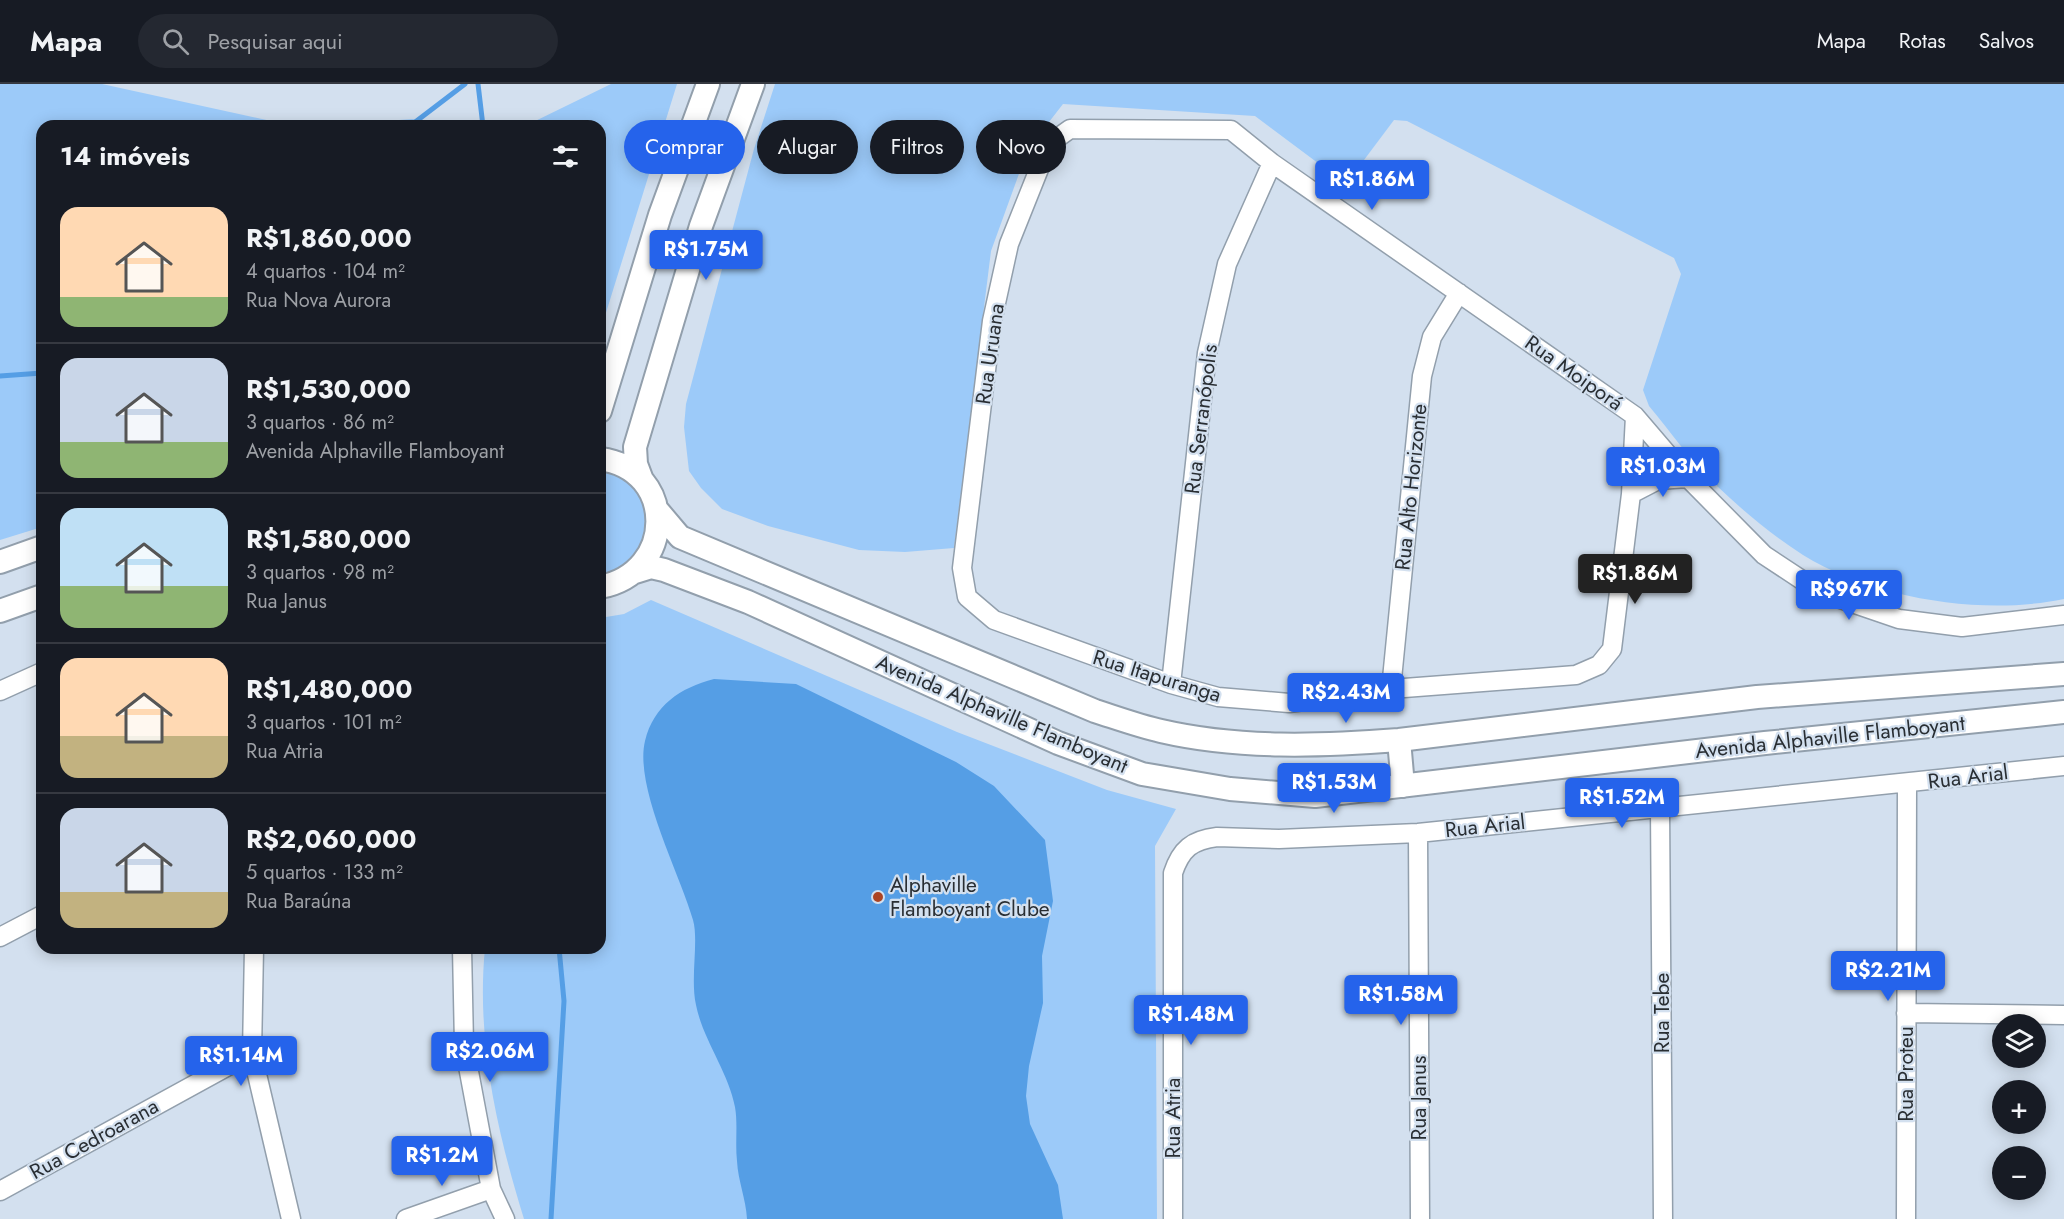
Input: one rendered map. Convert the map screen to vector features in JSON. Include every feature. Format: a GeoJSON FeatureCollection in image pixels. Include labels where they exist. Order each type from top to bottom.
{"type":"FeatureCollection","features":[{"type":"Feature","properties":{"kind":"street"},"geometry":{"type":"LineString","coordinates":[[606,391],[660,215],[708,84]]}},
{"type":"Feature","properties":{"kind":"street"},"geometry":{"type":"LineString","coordinates":[[642,480],[636,464],[635,447],[701,226],[753,84]]}},
{"type":"Feature","properties":{"kind":"street","name":"Rua Moiporá"},"geometry":{"type":"LineString","coordinates":[[1070,129],[1231,130],[1272,163],[1635,416],[1688,478],[1764,555],[1820,592],[1899,619],[1962,627],[2064,615]]}},
{"type":"Feature","properties":{"kind":"street","name":"Rua Uruana"},"geometry":{"type":"LineString","coordinates":[[966,597],[962,568],[992,321],[1009,244],[1049,144],[1070,129]]}},
{"type":"Feature","properties":{"kind":"street","name":"Rua Serranópolis"},"geometry":{"type":"LineString","coordinates":[[1170,684],[1207,353],[1227,264],[1272,163]]}},
{"type":"Feature","properties":{"kind":"street","name":"Rua Alto Horizonte"},"geometry":{"type":"LineString","coordinates":[[1391,689],[1422,376],[1432,337],[1459,293]]}},
{"type":"Feature","properties":{"kind":"street"},"geometry":{"type":"LineString","coordinates":[[1631,494],[1635,416]]}},
{"type":"Feature","properties":{"kind":"street"},"geometry":{"type":"LineString","coordinates":[[606,459],[614,460],[636,473],[650,490],[658,512],[657,534],[650,555],[635,572],[616,584],[606,586]]}},
{"type":"Feature","properties":{"kind":"street"},"geometry":{"type":"LineString","coordinates":[[1631,494],[1658,480],[1688,478]]}},
{"type":"Feature","properties":{"kind":"street","name":"Rua Itapuranga"},"geometry":{"type":"LineString","coordinates":[[966,597],[994,620],[1170,684],[1218,697],[1288,703],[1391,689],[1576,675],[1599,665],[1612,650],[1631,494]]}},
{"type":"Feature","properties":{"kind":"street","name":"Avenida Alphaville Flamboyant"},"geometry":{"type":"LineString","coordinates":[[658,512],[680,537],[763,574],[1095,711],[1162,732],[1251,744],[1345,744],[1399,740],[1757,697],[2064,674]]}},
{"type":"Feature","properties":{"kind":"street"},"geometry":{"type":"LineString","coordinates":[[0,562],[36,549]]}},
{"type":"Feature","properties":{"kind":"street","name":"Avenida Alphaville Flamboyant"},"geometry":{"type":"LineString","coordinates":[[635,572],[651,567],[664,570],[748,602],[1058,743],[1142,774],[1230,789],[1315,796],[1765,743],[2064,712]]}},
{"type":"Feature","properties":{"kind":"street"},"geometry":{"type":"LineString","coordinates":[[0,611],[36,598]]}},
{"type":"Feature","properties":{"kind":"street"},"geometry":{"type":"LineString","coordinates":[[0,691],[36,675]]}},
{"type":"Feature","properties":{"kind":"street"},"geometry":{"type":"LineString","coordinates":[[1399,740],[1403,786]]}},
{"type":"Feature","properties":{"kind":"street","name":"Rua Arial"},"geometry":{"type":"LineString","coordinates":[[1173,873],[1179,856],[1189,845],[1200,839],[1216,837],[1337,838],[1418,833],[2064,766]]}},
{"type":"Feature","properties":{"kind":"street","name":"Rua Proteu"},"geometry":{"type":"LineString","coordinates":[[1906,1219],[1907,784]]}},
{"type":"Feature","properties":{"kind":"street","name":"Rua Tebe"},"geometry":{"type":"LineString","coordinates":[[1660,807],[1664,1219]]}},
{"type":"Feature","properties":{"kind":"street","name":"Rua Janus"},"geometry":{"type":"LineString","coordinates":[[1418,833],[1420,1219]]}},
{"type":"Feature","properties":{"kind":"street","name":"Rua Atria"},"geometry":{"type":"LineString","coordinates":[[1173,873],[1173,1219]]}},
{"type":"Feature","properties":{"kind":"street"},"geometry":{"type":"LineString","coordinates":[[0,937],[36,918]]}},
{"type":"Feature","properties":{"kind":"street"},"geometry":{"type":"LineString","coordinates":[[254,954],[252,1053],[291,1219]]}},
{"type":"Feature","properties":{"kind":"street"},"geometry":{"type":"LineString","coordinates":[[462,954],[464,1045],[491,1189],[505,1219]]}},
{"type":"Feature","properties":{"kind":"street"},"geometry":{"type":"LineString","coordinates":[[1906,1013],[2064,1015]]}},
{"type":"Feature","properties":{"kind":"street","name":"Rua Cedroarana"},"geometry":{"type":"LineString","coordinates":[[0,1191],[252,1053]]}},
{"type":"Feature","properties":{"kind":"street"},"geometry":{"type":"LineString","coordinates":[[406,1219],[491,1189]]}},
{"type":"Feature","properties":{"kind":"shaded area"},"geometry":{"type":"Polygon","coordinates":[[[0,84],[102,84],[267,120],[36,120],[36,529],[0,540],[0,84]]]}},
{"type":"Feature","properties":{"kind":"shaded area"},"geometry":{"type":"Polygon","coordinates":[[[611,84],[677,84],[666,120],[624,120],[624,174],[649,174],[606,313],[606,120],[537,120],[611,84]]]}},
{"type":"Feature","properties":{"kind":"shaded area"},"geometry":{"type":"Polygon","coordinates":[[[775,84],[2064,84],[2064,599],[2032,604],[1965,604],[1895,593],[1831,570],[1780,539],[1747,514],[1708,477],[1649,406],[1643,390],[1681,274],[1674,258],[1407,121],[1394,120],[1346,184],[1255,116],[1063,104],[1051,120],[976,120],[976,174],[1019,174],[991,251],[954,548],[905,552],[859,550],[768,526],[722,509],[701,488],[689,471],[684,427],[686,404],[757,140],[757,174],[858,174],[858,120],[763,120],[775,84]]]}},
{"type":"Feature","properties":{"kind":"shaded area"},"geometry":{"type":"Polygon","coordinates":[[[606,471],[624,477],[635,487],[645,506],[647,518],[647,529],[640,550],[622,568],[606,574],[606,471]]]}},
{"type":"Feature","properties":{"kind":"shaded area","name":"Alphaville Flamboyant Clube"},"geometry":{"type":"Polygon","coordinates":[[[651,600],[957,732],[1107,790],[1176,809],[1155,846],[1157,1219],[524,1219],[505,1153],[491,1085],[484,1017],[485,954],[606,954],[606,617],[624,614],[651,600]]]}},
{"type":"Feature","properties":{"kind":"shaded area"},"geometry":{"type":"Polygon","coordinates":[[[714,679],[796,684],[956,762],[994,786],[1045,840],[1053,901],[1042,956],[1043,1003],[1029,1066],[1026,1096],[1030,1124],[1058,1185],[1063,1219],[747,1219],[738,1168],[735,1107],[732,1094],[699,1018],[694,994],[695,929],[693,920],[652,806],[643,760],[649,728],[662,708],[690,687],[714,679]]]}},
{"type":"Feature","properties":{"kind":"waterway"},"geometry":{"type":"LineString","coordinates":[[418,120],[465,84]]}},
{"type":"Feature","properties":{"kind":"waterway"},"geometry":{"type":"LineString","coordinates":[[478,84],[482,120]]}},
{"type":"Feature","properties":{"kind":"waterway"},"geometry":{"type":"LineString","coordinates":[[0,376],[36,373]]}},
{"type":"Feature","properties":{"kind":"waterway"},"geometry":{"type":"LineString","coordinates":[[551,1219],[564,1001],[560,954]]}},
{"type":"Feature","properties":{"kind":"place","name":"Alphaville Flamboyant Clube"},"geometry":{"type":"Point","coordinates":[878,897]}}]}
